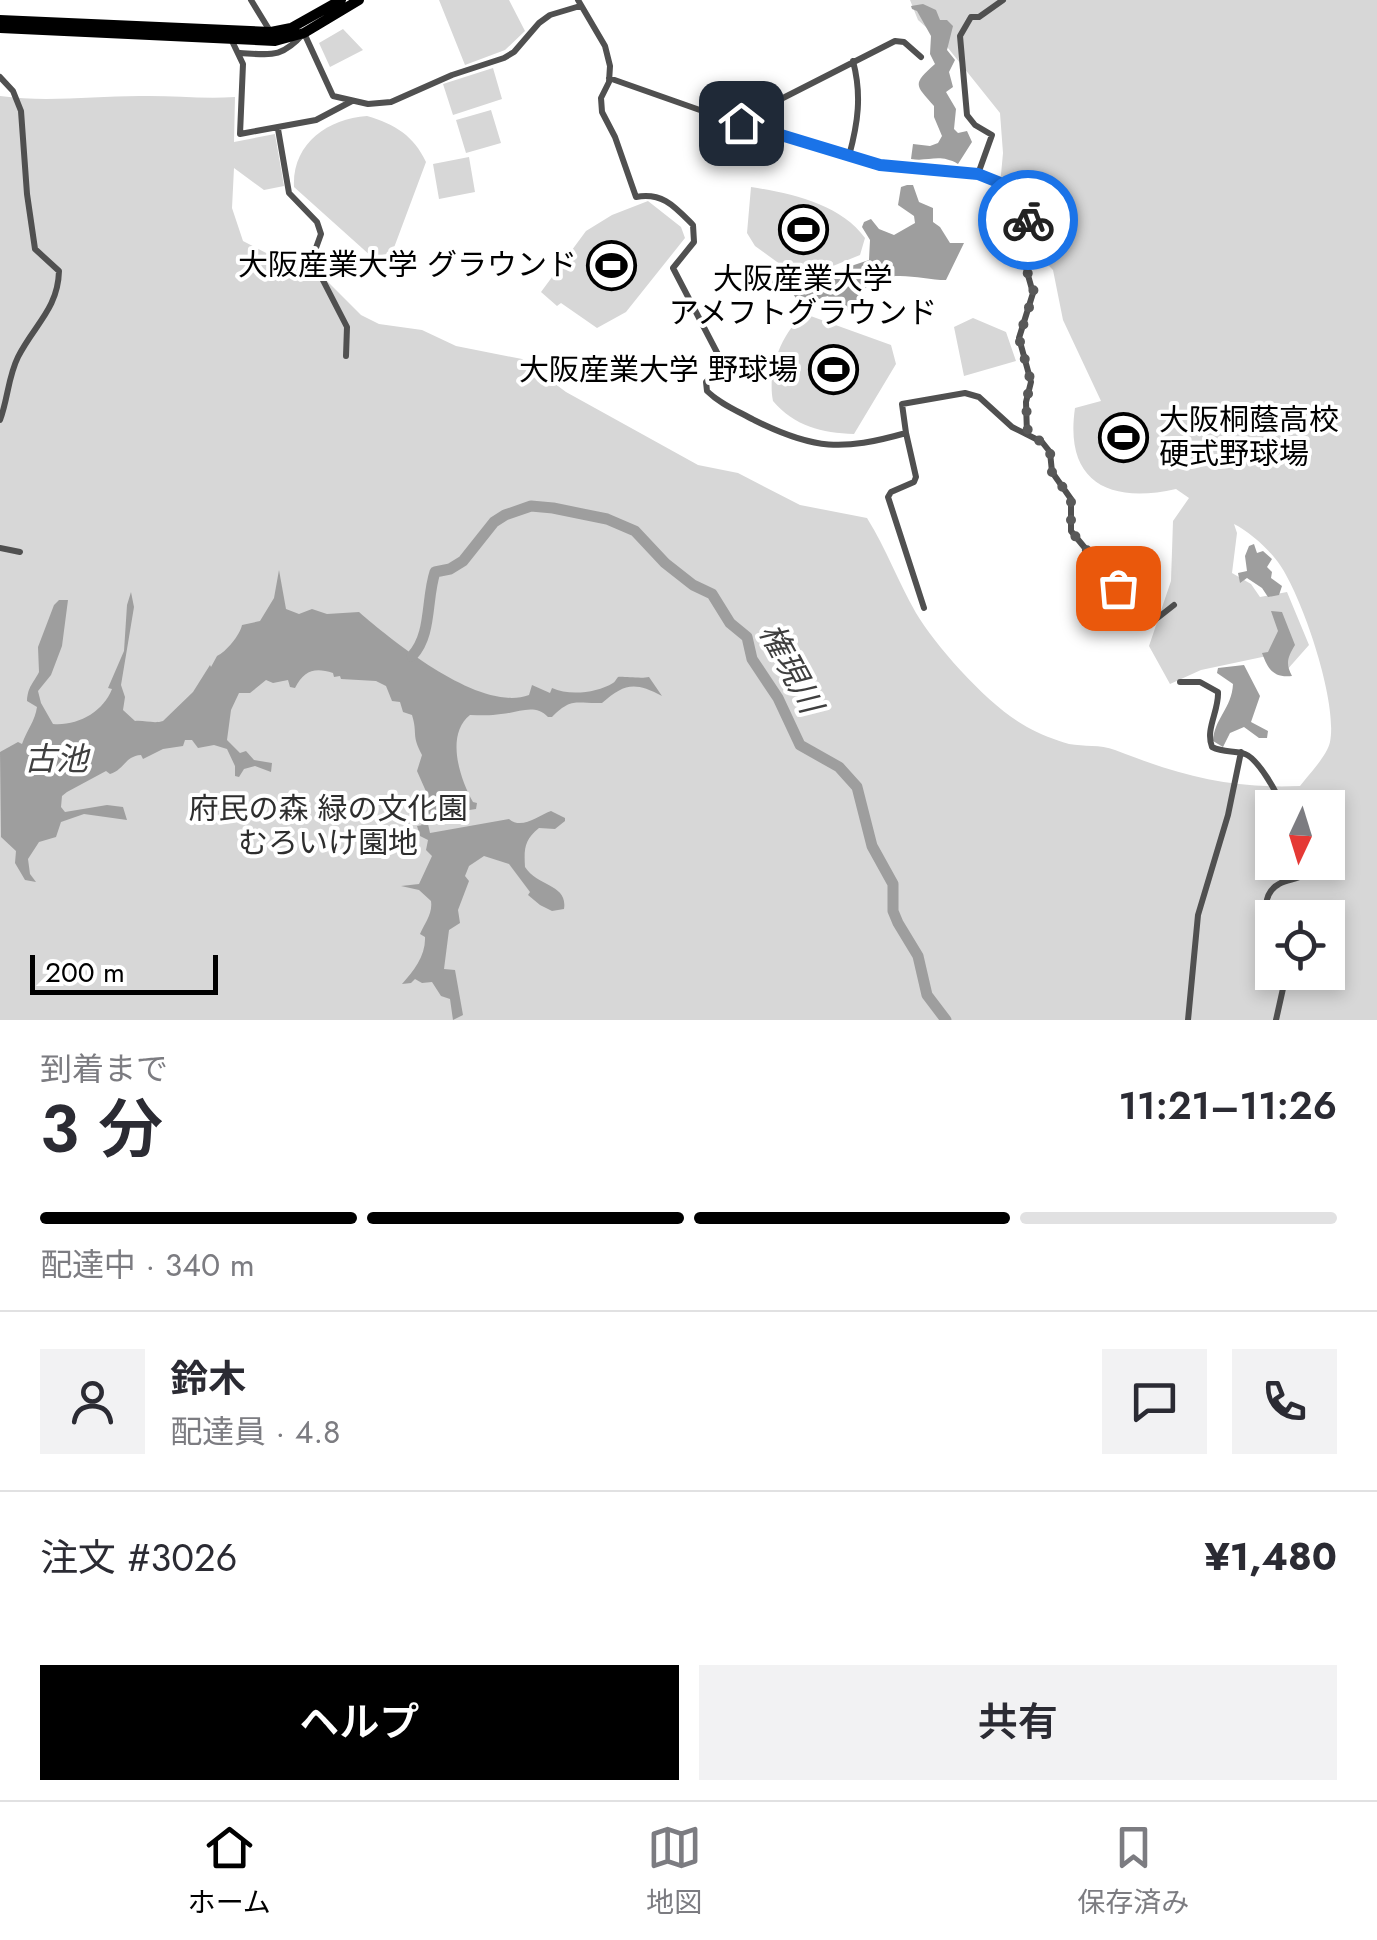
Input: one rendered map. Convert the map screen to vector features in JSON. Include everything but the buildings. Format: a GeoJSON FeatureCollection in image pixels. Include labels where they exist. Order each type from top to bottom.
{"type":"FeatureCollection","features":[{"type":"Feature","properties":{"kind":"main road"},"geometry":{"type":"LineString","coordinates":[[0,20],[271,32],[291,28],[341,0]]}},
{"type":"Feature","properties":{"kind":"main road"},"geometry":{"type":"LineString","coordinates":[[0,28],[275,41],[304,33],[359,0]]}},
{"type":"Feature","properties":{"kind":"street"},"geometry":{"type":"LineString","coordinates":[[251,0],[271,32]]}},
{"type":"Feature","properties":{"kind":"street"},"geometry":{"type":"LineString","coordinates":[[978,174],[992,135],[966,115],[960,36],[971,18],[979,18],[1003,0]]}},
{"type":"Feature","properties":{"kind":"street"},"geometry":{"type":"LineString","coordinates":[[240,53],[288,52],[304,33],[334,96],[368,104],[390,102],[452,74],[504,58],[539,22],[579,3],[605,46],[609,78],[601,98],[602,112],[636,197],[649,195],[668,200],[694,225],[694,242],[673,268],[724,364],[706,382],[707,392],[764,425],[814,445],[861,446],[906,432]]}},
{"type":"Feature","properties":{"kind":"street"},"geometry":{"type":"LineString","coordinates":[[232,41],[243,64],[240,134],[316,120],[353,100]]}},
{"type":"Feature","properties":{"kind":"street"},"geometry":{"type":"LineString","coordinates":[[769,131],[780,99],[895,41],[904,42],[921,58]]}},
{"type":"Feature","properties":{"kind":"street"},"geometry":{"type":"LineString","coordinates":[[850,156],[860,94],[853,62]]}},
{"type":"Feature","properties":{"kind":"street"},"geometry":{"type":"LineString","coordinates":[[0,77],[13,92],[22,112],[35,249],[60,271],[56,299],[18,356],[0,420]]}},
{"type":"Feature","properties":{"kind":"street"},"geometry":{"type":"LineString","coordinates":[[609,78],[892,168],[978,174],[998,182],[1016,198],[1028,223],[1024,262],[1034,292],[1019,338],[1031,382],[1026,402],[1028,435]]}},
{"type":"Feature","properties":{"kind":"street"},"geometry":{"type":"LineString","coordinates":[[278,128],[289,193],[317,222],[322,234],[312,259],[347,327],[346,356]]}},
{"type":"Feature","properties":{"kind":"street"},"geometry":{"type":"LineString","coordinates":[[924,608],[888,497],[916,477],[902,404],[965,393],[979,397],[1012,427],[1042,442],[1050,452],[1052,472],[1071,499],[1071,531],[1146,628],[1174,604]]}},
{"type":"Feature","properties":{"kind":"street"},"geometry":{"type":"LineString","coordinates":[[0,548],[20,552]]}},
{"type":"Feature","properties":{"kind":"street"},"geometry":{"type":"LineString","coordinates":[[1180,682],[1200,682],[1218,692],[1219,706],[1209,740],[1212,747],[1255,759],[1275,790]]}},
{"type":"Feature","properties":{"kind":"street"},"geometry":{"type":"LineString","coordinates":[[1188,1020],[1198,915],[1228,814],[1241,752]]}},
{"type":"Feature","properties":{"kind":"street"},"geometry":{"type":"LineString","coordinates":[[1268,900],[1269,894],[1288,880]]}},
{"type":"Feature","properties":{"kind":"street"},"geometry":{"type":"LineString","coordinates":[[1276,1020],[1283,990]]}},
{"type":"Feature","properties":{"kind":"green space"},"geometry":{"type":"Polygon","coordinates":[[[439,0],[509,0],[525,31],[505,50],[465,65],[439,0]]]}},
{"type":"Feature","properties":{"kind":"green space","name":"府民の森 緑の文化園 むろいけ園地"},"geometry":{"type":"Polygon","coordinates":[[[910,0],[1377,0],[1377,1020],[0,1020],[0,96],[235,97],[234,142],[275,134],[284,186],[264,190],[234,168],[232,208],[243,241],[274,257],[311,265],[361,315],[379,324],[422,330],[456,346],[522,359],[566,392],[698,465],[738,473],[800,505],[867,518],[916,613],[937,643],[981,691],[1032,730],[1069,744],[1109,748],[1205,779],[1300,786],[1328,747],[1331,724],[1317,651],[1289,581],[1266,548],[1234,524],[1237,533],[1232,573],[1251,584],[1260,597],[1287,592],[1309,645],[1286,671],[1267,656],[1201,670],[1170,684],[1149,646],[1171,581],[1173,521],[1189,498],[1176,489],[1152,493],[1112,490],[1085,471],[1073,434],[1075,408],[1101,401],[1063,320],[1053,270],[1011,227],[999,196],[1003,153],[1000,113],[944,43],[918,20],[910,0]]]}},
{"type":"Feature","properties":{"kind":"green space"},"geometry":{"type":"Polygon","coordinates":[[[343,29],[363,50],[330,67],[319,43],[343,29]]]}},
{"type":"Feature","properties":{"kind":"green space"},"geometry":{"type":"Polygon","coordinates":[[[493,68],[502,99],[453,115],[443,84],[493,68]]]}},
{"type":"Feature","properties":{"kind":"green space"},"geometry":{"type":"Polygon","coordinates":[[[491,110],[501,143],[466,153],[456,120],[491,110]]]}},
{"type":"Feature","properties":{"kind":"green space"},"geometry":{"type":"Polygon","coordinates":[[[367,116],[402,132],[426,162],[392,253],[372,257],[294,187],[299,158],[315,136],[338,122],[367,116]]]}},
{"type":"Feature","properties":{"kind":"green space"},"geometry":{"type":"Polygon","coordinates":[[[469,157],[475,192],[439,199],[433,164],[469,157]]]}},
{"type":"Feature","properties":{"kind":"green space","name":"大阪産業大学 アメフトグラウンド"},"geometry":{"type":"Polygon","coordinates":[[[751,187],[798,197],[843,217],[865,238],[860,255],[828,268],[784,267],[755,246],[747,233],[751,187]]]}},
{"type":"Feature","properties":{"kind":"green space","name":"大阪産業大学 グラウンド"},"geometry":{"type":"Polygon","coordinates":[[[648,201],[681,227],[685,238],[626,312],[597,328],[561,303],[557,306],[541,292],[586,231],[612,215],[648,201]]]}},
{"type":"Feature","properties":{"kind":"green space","name":"大阪産業大学 野球場"},"geometry":{"type":"Polygon","coordinates":[[[805,314],[891,345],[896,364],[854,434],[809,427],[790,417],[773,401],[772,378],[778,353],[789,331],[805,314]]]}},
{"type":"Feature","properties":{"kind":"green space"},"geometry":{"type":"Polygon","coordinates":[[[973,318],[1006,332],[1016,361],[964,376],[954,327],[973,318]]]}},
{"type":"Feature","properties":{"kind":"water"},"geometry":{"type":"Polygon","coordinates":[[[923,4],[953,26],[947,50],[955,60],[949,72],[953,87],[946,92],[956,109],[954,129],[958,133],[967,131],[972,142],[958,164],[940,158],[911,159],[913,144],[930,146],[942,136],[934,106],[919,85],[922,76],[935,64],[930,54],[931,36],[911,6],[923,4]]]}},
{"type":"Feature","properties":{"kind":"water"},"geometry":{"type":"Polygon","coordinates":[[[913,185],[919,202],[933,208],[933,222],[950,243],[964,243],[946,280],[887,277],[865,289],[853,306],[842,312],[835,309],[828,296],[816,300],[796,298],[790,290],[773,284],[770,278],[774,275],[786,279],[790,273],[821,276],[869,260],[870,240],[862,227],[864,222],[871,219],[879,229],[894,235],[915,223],[914,216],[898,205],[901,187],[913,185]]]}},
{"type":"Feature","properties":{"kind":"water"},"geometry":{"type":"Polygon","coordinates":[[[1254,544],[1257,553],[1263,551],[1272,559],[1267,567],[1271,578],[1282,586],[1279,595],[1268,597],[1247,578],[1240,583],[1238,573],[1247,571],[1245,556],[1254,544]]]}},
{"type":"Feature","properties":{"kind":"water","name":"古池"},"geometry":{"type":"Polygon","coordinates":[[[279,570],[286,609],[299,614],[312,609],[327,614],[359,612],[416,657],[487,694],[509,698],[529,695],[532,685],[550,693],[552,688],[583,692],[614,683],[618,677],[649,677],[662,696],[630,687],[602,703],[570,704],[552,717],[532,710],[470,715],[458,734],[457,757],[476,809],[436,815],[419,812],[428,796],[417,771],[422,755],[412,715],[403,712],[400,702],[392,701],[386,686],[376,681],[341,679],[321,670],[306,674],[295,688],[290,687],[288,680],[266,680],[250,693],[239,693],[231,710],[227,740],[240,753],[246,751],[254,760],[272,763],[271,772],[255,766],[235,776],[227,749],[214,745],[198,748],[192,740],[143,759],[136,756],[115,772],[106,771],[62,796],[61,807],[65,812],[107,805],[123,807],[127,820],[84,814],[61,822],[56,837],[39,842],[28,859],[30,874],[36,882],[25,880],[15,863],[16,851],[1,837],[0,752],[18,742],[22,744],[35,717],[37,707],[27,701],[39,672],[38,647],[54,605],[59,600],[68,600],[62,646],[51,675],[38,691],[53,724],[72,723],[88,716],[108,697],[124,651],[131,592],[134,607],[121,685],[125,697],[123,710],[135,721],[160,722],[193,692],[242,625],[260,621],[274,598],[279,570]]]}},
{"type":"Feature","properties":{"kind":"water"},"geometry":{"type":"Polygon","coordinates":[[[1271,611],[1282,612],[1295,645],[1288,660],[1292,676],[1272,671],[1262,653],[1268,652],[1278,631],[1271,611]]]}},
{"type":"Feature","properties":{"kind":"water"},"geometry":{"type":"Polygon","coordinates":[[[1244,665],[1260,696],[1251,722],[1268,731],[1267,738],[1259,738],[1244,727],[1230,733],[1223,747],[1213,741],[1214,733],[1233,684],[1217,673],[1218,668],[1244,665]]]}},
{"type":"Feature","properties":{"kind":"water"},"geometry":{"type":"Polygon","coordinates":[[[551,811],[565,821],[555,829],[539,828],[530,837],[525,867],[557,890],[564,909],[552,911],[540,905],[528,895],[530,892],[509,864],[484,856],[469,866],[465,876],[469,881],[458,910],[460,923],[449,930],[444,969],[455,970],[463,1015],[453,1020],[450,999],[441,996],[432,982],[415,979],[402,984],[421,956],[425,937],[420,934],[431,906],[419,890],[401,886],[419,884],[432,856],[426,850],[428,840],[420,836],[417,826],[428,824],[430,833],[509,819],[524,823],[551,811]]]}},
{"type":"Feature","properties":{"kind":"waterway","name":"権現川"},"geometry":{"type":"LineString","coordinates":[[412,656],[423,638],[435,572],[463,561],[494,522],[505,515],[531,506],[553,508],[607,519],[635,531],[665,563],[712,594],[730,623],[747,637],[752,659],[778,698],[800,745],[839,767],[857,787],[872,846],[893,884],[893,911],[918,956],[927,995],[946,1020]]}},
{"type":"Feature","properties":{"kind":"waterway"},"geometry":{"type":"LineString","coordinates":[[422,810],[423,827]]}},
{"type":"Feature","properties":{"kind":"way so far"},"geometry":{"type":"LineString","coordinates":[[1028,220],[1024,262],[1034,292],[1019,338],[1031,382],[1026,402],[1028,435],[1042,442],[1050,452],[1052,472],[1071,499],[1071,531],[1118,588]]}},
{"type":"Feature","properties":{"kind":"place","name":"大阪産業大学 アメフトグラウンド"},"geometry":{"type":"Point","coordinates":[803,230]}},
{"type":"Feature","properties":{"kind":"place","name":"大阪産業大学 グラウンド"},"geometry":{"type":"Point","coordinates":[612,265]}},
{"type":"Feature","properties":{"kind":"place","name":"大阪産業大学 野球場"},"geometry":{"type":"Point","coordinates":[833,370]}},
{"type":"Feature","properties":{"kind":"place","name":"大阪桐蔭高校 硬式野球場"},"geometry":{"type":"Point","coordinates":[1124,437]}},
{"type":"Feature","properties":{"kind":"route"},"geometry":{"type":"LineString","coordinates":[[741,123],[892,168],[978,174],[998,182],[1016,198],[1028,220]]}}]}
